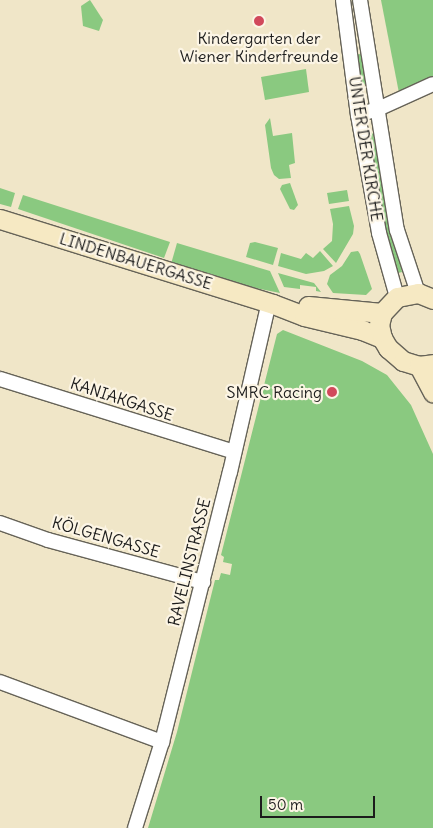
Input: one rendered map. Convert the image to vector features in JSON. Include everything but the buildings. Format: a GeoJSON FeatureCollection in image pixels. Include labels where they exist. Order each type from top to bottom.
{"type":"FeatureCollection","features":[{"type":"Feature","properties":{"kind":"main road","name":"LINDENBAUERGASSE"},"geometry":{"type":"LineString","coordinates":[[0,219],[271,303],[304,316],[362,330],[382,338]]}},
{"type":"Feature","properties":{"kind":"main road","name":"UNTER DER KIRCHE"},"geometry":{"type":"LineString","coordinates":[[397,297],[425,296]]}},
{"type":"Feature","properties":{"kind":"main road"},"geometry":{"type":"LineString","coordinates":[[397,297],[382,313],[378,325],[382,338],[388,348],[403,360],[426,365],[433,392]]}},
{"type":"Feature","properties":{"kind":"main road","name":"LINDENBAUERGASSE"},"geometry":{"type":"LineString","coordinates":[[271,303],[382,313]]}},
{"type":"Feature","properties":{"kind":"street","name":"UNTER DER KIRCHE"},"geometry":{"type":"LineString","coordinates":[[343,0],[358,115],[379,233],[397,297]]}},
{"type":"Feature","properties":{"kind":"street","name":"UNTER DER KIRCHE"},"geometry":{"type":"LineString","coordinates":[[360,0],[397,230],[425,296]]}},
{"type":"Feature","properties":{"kind":"street"},"geometry":{"type":"LineString","coordinates":[[358,115],[378,110],[433,84]]}},
{"type":"Feature","properties":{"kind":"street","name":"RAVELINSTRASSE"},"geometry":{"type":"LineString","coordinates":[[135,828],[162,742],[271,303]]}},
{"type":"Feature","properties":{"kind":"street","name":"KANIAKGASSE"},"geometry":{"type":"LineString","coordinates":[[0,379],[234,452]]}},
{"type":"Feature","properties":{"kind":"street","name":"KÖLGENGASSE"},"geometry":{"type":"LineString","coordinates":[[0,523],[48,540],[203,582]]}},
{"type":"Feature","properties":{"kind":"street"},"geometry":{"type":"LineString","coordinates":[[0,682],[162,742]]}},
{"type":"Feature","properties":{"kind":"green space"},"geometry":{"type":"Polygon","coordinates":[[[90,0],[103,20],[99,31],[83,26],[81,6],[90,0]]]}},
{"type":"Feature","properties":{"kind":"green space"},"geometry":{"type":"Polygon","coordinates":[[[381,0],[433,0],[433,77],[399,93],[381,0]]]}},
{"type":"Feature","properties":{"kind":"green space"},"geometry":{"type":"Polygon","coordinates":[[[357,55],[362,55],[366,82],[364,85],[360,83],[357,55]]]}},
{"type":"Feature","properties":{"kind":"green space"},"geometry":{"type":"Polygon","coordinates":[[[306,69],[309,92],[265,100],[261,77],[306,69]]]}},
{"type":"Feature","properties":{"kind":"green space"},"geometry":{"type":"Polygon","coordinates":[[[270,118],[273,136],[292,133],[295,163],[289,165],[291,178],[279,179],[274,175],[271,168],[265,125],[270,118]]]}},
{"type":"Feature","properties":{"kind":"green space"},"geometry":{"type":"Polygon","coordinates":[[[371,132],[373,134],[402,272],[394,274],[381,225],[368,135],[371,132]]]}},
{"type":"Feature","properties":{"kind":"green space"},"geometry":{"type":"Polygon","coordinates":[[[290,183],[298,205],[294,210],[290,209],[280,189],[282,185],[290,183]]]}},
{"type":"Feature","properties":{"kind":"green space"},"geometry":{"type":"Polygon","coordinates":[[[0,188],[15,193],[11,207],[0,204],[0,188]]]}},
{"type":"Feature","properties":{"kind":"green space"},"geometry":{"type":"Polygon","coordinates":[[[347,190],[349,201],[329,204],[327,193],[347,190]]]}},
{"type":"Feature","properties":{"kind":"green space"},"geometry":{"type":"Polygon","coordinates":[[[23,195],[170,242],[164,258],[18,209],[23,195]]]}},
{"type":"Feature","properties":{"kind":"green space"},"geometry":{"type":"Polygon","coordinates":[[[349,206],[354,226],[353,234],[336,263],[323,249],[332,241],[333,224],[330,209],[349,206]]]}},
{"type":"Feature","properties":{"kind":"green space"},"geometry":{"type":"Polygon","coordinates":[[[255,242],[278,248],[273,265],[246,257],[250,243],[255,242]]]}},
{"type":"Feature","properties":{"kind":"green space"},"geometry":{"type":"Polygon","coordinates":[[[177,243],[270,271],[280,293],[226,282],[171,264],[177,243]]]}},
{"type":"Feature","properties":{"kind":"green space"},"geometry":{"type":"Polygon","coordinates":[[[320,251],[333,266],[324,271],[306,274],[278,266],[281,253],[301,259],[306,253],[313,258],[320,251]]]}},
{"type":"Feature","properties":{"kind":"green space"},"geometry":{"type":"Polygon","coordinates":[[[358,251],[372,289],[366,295],[333,293],[327,284],[330,275],[342,266],[351,252],[358,251]]]}},
{"type":"Feature","properties":{"kind":"green space"},"geometry":{"type":"Polygon","coordinates":[[[278,273],[314,283],[321,292],[316,291],[316,287],[300,285],[300,289],[284,287],[278,273]]]}},
{"type":"Feature","properties":{"kind":"green space"},"geometry":{"type":"Polygon","coordinates":[[[283,330],[362,361],[387,375],[411,405],[433,454],[433,828],[148,828],[177,732],[215,580],[219,580],[221,573],[230,575],[232,564],[223,562],[224,557],[221,555],[277,334],[283,330]]]}},
{"type":"Feature","properties":{"kind":"place","name":"Kindergarten der Wiener Kinderfreunde"},"geometry":{"type":"Point","coordinates":[259,21]}},
{"type":"Feature","properties":{"kind":"place","name":"SMRC Racing"},"geometry":{"type":"Point","coordinates":[332,392]}}]}
